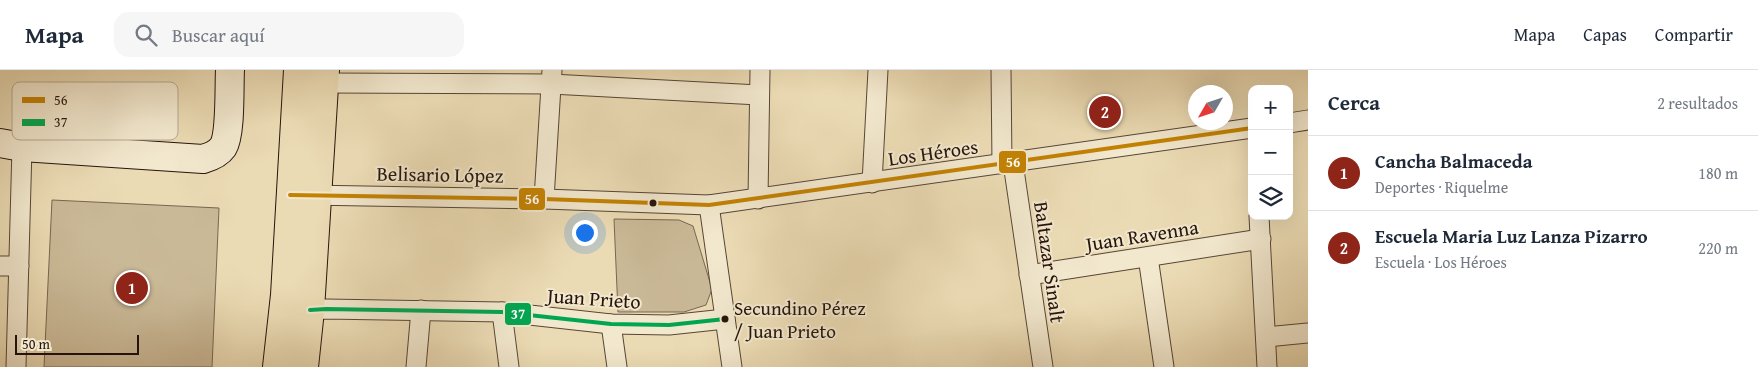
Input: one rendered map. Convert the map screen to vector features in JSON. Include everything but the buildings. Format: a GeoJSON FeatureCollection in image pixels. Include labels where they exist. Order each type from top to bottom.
{"type":"FeatureCollection","features":[{"type":"Feature","properties":{"kind":"main road"},"geometry":{"type":"LineString","coordinates":[[277,367],[285,295],[298,70]]}},
{"type":"Feature","properties":{"kind":"main road"},"geometry":{"type":"LineString","coordinates":[[304,367],[310,310],[324,76]]}},
{"type":"Feature","properties":{"kind":"street"},"geometry":{"type":"LineString","coordinates":[[16,367],[19,266],[11,145],[203,159],[217,153],[223,147],[227,134],[230,70]]}},
{"type":"Feature","properties":{"kind":"street"},"geometry":{"type":"LineString","coordinates":[[758,200],[760,70]]}},
{"type":"Feature","properties":{"kind":"street"},"geometry":{"type":"LineString","coordinates":[[872,183],[878,70]]}},
{"type":"Feature","properties":{"kind":"street","name":"Baltazar Sinalt"},"geometry":{"type":"LineString","coordinates":[[1002,70],[1008,164],[1029,275],[1043,367]]}},
{"type":"Feature","properties":{"kind":"street"},"geometry":{"type":"LineString","coordinates":[[324,76],[552,77],[759,95]]}},
{"type":"Feature","properties":{"kind":"street"},"geometry":{"type":"LineString","coordinates":[[544,198],[552,77]]}},
{"type":"Feature","properties":{"kind":"street"},"geometry":{"type":"LineString","coordinates":[[1293,122],[1308,120]]}},
{"type":"Feature","properties":{"kind":"street","name":"Los Héroes"},"geometry":{"type":"LineString","coordinates":[[709,205],[758,200],[1248,129]]}},
{"type":"Feature","properties":{"kind":"street","name":"Belisario López"},"geometry":{"type":"LineString","coordinates":[[290,195],[544,198],[709,205]]}},
{"type":"Feature","properties":{"kind":"street"},"geometry":{"type":"LineString","coordinates":[[709,205],[732,367]]}},
{"type":"Feature","properties":{"kind":"street"},"geometry":{"type":"LineString","coordinates":[[1259,220],[1267,367]]}},
{"type":"Feature","properties":{"kind":"street","name":"Juan Ravenna"},"geometry":{"type":"LineString","coordinates":[[1029,275],[1261,239]]}},
{"type":"Feature","properties":{"kind":"street"},"geometry":{"type":"LineString","coordinates":[[1148,257],[1164,367]]}},
{"type":"Feature","properties":{"kind":"street"},"geometry":{"type":"LineString","coordinates":[[0,266],[19,266]]}},
{"type":"Feature","properties":{"kind":"street","name":"Juan Prieto"},"geometry":{"type":"LineString","coordinates":[[310,310],[502,312],[611,324],[669,325],[725,319]]}},
{"type":"Feature","properties":{"kind":"street"},"geometry":{"type":"LineString","coordinates":[[416,367],[421,310]]}},
{"type":"Feature","properties":{"kind":"street"},"geometry":{"type":"LineString","coordinates":[[502,312],[510,367]]}},
{"type":"Feature","properties":{"kind":"street"},"geometry":{"type":"LineString","coordinates":[[611,324],[617,367]]}},
{"type":"Feature","properties":{"kind":"street"},"geometry":{"type":"LineString","coordinates":[[1266,337],[1308,333]]}},
{"type":"Feature","properties":{"kind":"shaded area"},"geometry":{"type":"Polygon","coordinates":[[[52,200],[219,208],[212,367],[44,367],[52,200]]]}},
{"type":"Feature","properties":{"kind":"shaded area"},"geometry":{"type":"Polygon","coordinates":[[[614,219],[679,220],[693,226],[712,289],[706,305],[684,312],[618,312],[614,219]]]}},
{"type":"Feature","properties":{"kind":"transit line","name":"56"},"geometry":{"type":"LineString","coordinates":[[290,195],[544,199],[709,205],[1248,129]]}},
{"type":"Feature","properties":{"kind":"transit line","name":"37"},"geometry":{"type":"LineString","coordinates":[[310,310],[502,312],[611,324],[669,325],[725,319]]}},
{"type":"Feature","properties":{"kind":"place","name":"Escuela Maria Luz Lanza Pizarro"},"geometry":{"type":"Point","coordinates":[1105,112]}},
{"type":"Feature","properties":{"kind":"place","name":"Cancha Balmaceda"},"geometry":{"type":"Point","coordinates":[132,288]}},
{"type":"Feature","properties":{"kind":"place","name":"Secundino Pérez / Juan Prieto"},"geometry":{"type":"Point","coordinates":[725,319]}}]}
